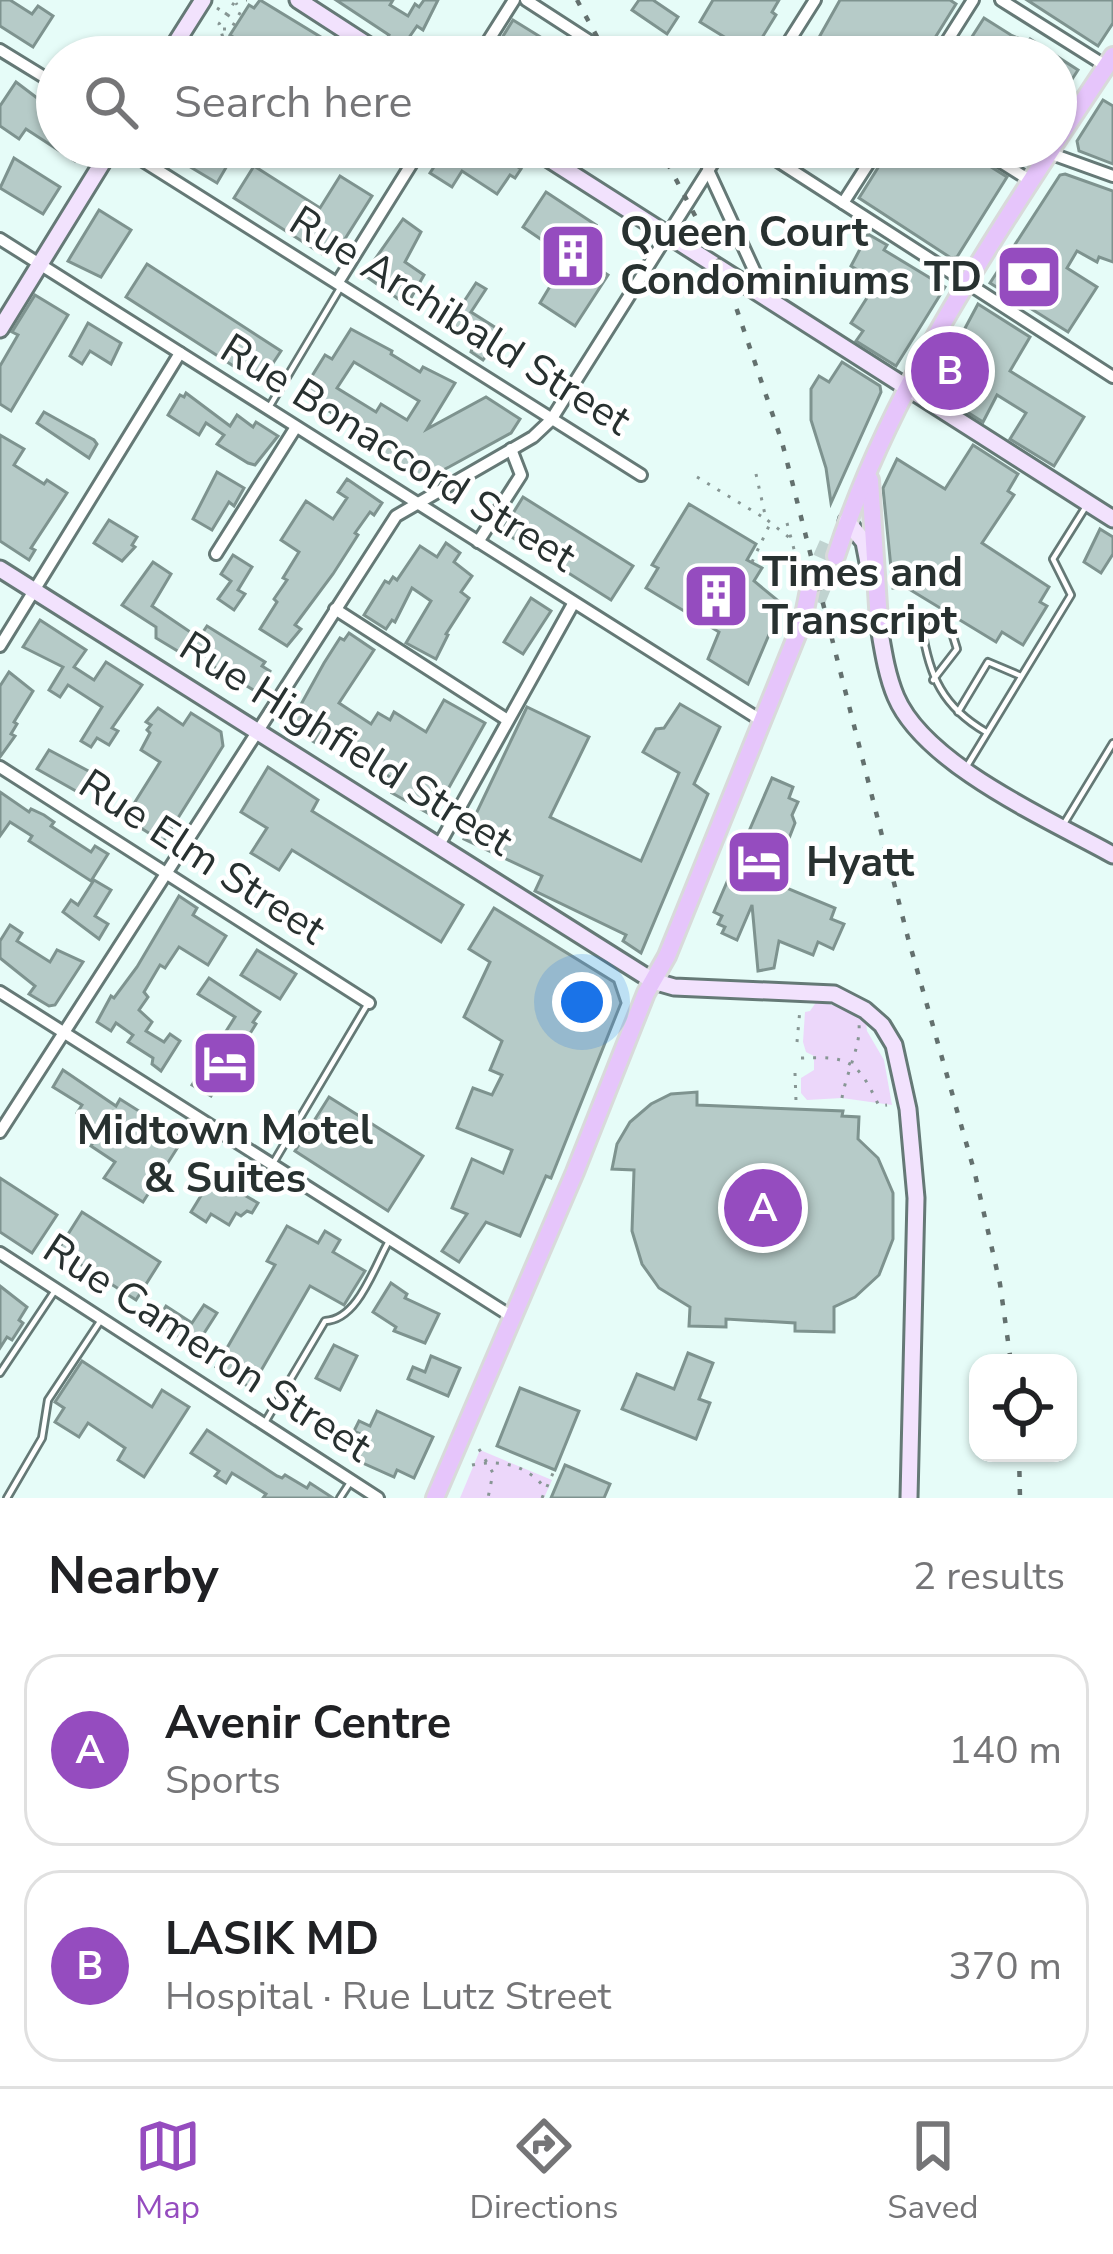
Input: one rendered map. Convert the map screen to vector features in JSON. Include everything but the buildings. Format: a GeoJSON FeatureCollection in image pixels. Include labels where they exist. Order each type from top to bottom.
{"type":"FeatureCollection","features":[{"type":"Feature","properties":{"kind":"main road"},"geometry":{"type":"LineString","coordinates":[[1077,110],[1110,61]]}},
{"type":"Feature","properties":{"kind":"main road"},"geometry":{"type":"LineString","coordinates":[[836,556],[847,521],[908,388],[1039,168]]}},
{"type":"Feature","properties":{"kind":"main road"},"geometry":{"type":"LineString","coordinates":[[873,464],[868,494],[877,554],[879,622]]}},
{"type":"Feature","properties":{"kind":"main road"},"geometry":{"type":"LineString","coordinates":[[830,537],[847,521]]}},
{"type":"Feature","properties":{"kind":"main road"},"geometry":{"type":"LineString","coordinates":[[803,620],[806,576]]}},
{"type":"Feature","properties":{"kind":"main road"},"geometry":{"type":"LineString","coordinates":[[435,1498],[667,956],[803,620],[817,602]]}},
{"type":"Feature","properties":{"kind":"street"},"geometry":{"type":"LineString","coordinates":[[298,0],[354,36]]}},
{"type":"Feature","properties":{"kind":"street"},"geometry":{"type":"LineString","coordinates":[[491,36],[514,0]]}},
{"type":"Feature","properties":{"kind":"street"},"geometry":{"type":"LineString","coordinates":[[526,0],[582,36]]}},
{"type":"Feature","properties":{"kind":"street"},"geometry":{"type":"LineString","coordinates":[[792,36],[815,0]]}},
{"type":"Feature","properties":{"kind":"street"},"geometry":{"type":"LineString","coordinates":[[950,36],[973,0]]}},
{"type":"Feature","properties":{"kind":"street"},"geometry":{"type":"LineString","coordinates":[[1001,0],[1065,36]]}},
{"type":"Feature","properties":{"kind":"street"},"geometry":{"type":"LineString","coordinates":[[184,36],[210,4]]}},
{"type":"Feature","properties":{"kind":"street"},"geometry":{"type":"LineString","coordinates":[[1077,43],[1110,61]]}},
{"type":"Feature","properties":{"kind":"street"},"geometry":{"type":"LineString","coordinates":[[2,56],[36,74]]}},
{"type":"Feature","properties":{"kind":"street"},"geometry":{"type":"LineString","coordinates":[[1077,159],[1113,176]]}},
{"type":"Feature","properties":{"kind":"street"},"geometry":{"type":"LineString","coordinates":[[0,329],[102,168]]}},
{"type":"Feature","properties":{"kind":"street","name":"Rue Archibald Street"},"geometry":{"type":"LineString","coordinates":[[151,168],[641,475]]}},
{"type":"Feature","properties":{"kind":"street"},"geometry":{"type":"LineString","coordinates":[[340,283],[409,168]]}},
{"type":"Feature","properties":{"kind":"street"},"geometry":{"type":"LineString","coordinates":[[563,168],[1113,519]]}},
{"type":"Feature","properties":{"kind":"street"},"geometry":{"type":"LineString","coordinates":[[789,168],[1113,377]]}},
{"type":"Feature","properties":{"kind":"street"},"geometry":{"type":"LineString","coordinates":[[844,203],[866,168]]}},
{"type":"Feature","properties":{"kind":"street"},"geometry":{"type":"LineString","coordinates":[[1010,168],[1031,181]]}},
{"type":"Feature","properties":{"kind":"street"},"geometry":{"type":"LineString","coordinates":[[0,1132],[396,516],[533,437],[551,420],[708,170]]}},
{"type":"Feature","properties":{"kind":"street"},"geometry":{"type":"LineString","coordinates":[[708,170],[766,296]]}},
{"type":"Feature","properties":{"kind":"street","name":"Rue Bonaccord Street"},"geometry":{"type":"LineString","coordinates":[[0,239],[762,721]]}},
{"type":"Feature","properties":{"kind":"street"},"geometry":{"type":"LineString","coordinates":[[0,646],[180,353]]}},
{"type":"Feature","properties":{"kind":"street"},"geometry":{"type":"LineString","coordinates":[[216,554],[296,427]]}},
{"type":"Feature","properties":{"kind":"street"},"geometry":{"type":"LineString","coordinates":[[478,542],[520,475],[511,449]]}},
{"type":"Feature","properties":{"kind":"street"},"geometry":{"type":"LineString","coordinates":[[847,521],[864,542],[897,700],[922,733],[964,771],[1113,855]]}},
{"type":"Feature","properties":{"kind":"street","name":"Rue Highfield Street"},"geometry":{"type":"LineString","coordinates":[[0,569],[653,981]]}},
{"type":"Feature","properties":{"kind":"street"},"geometry":{"type":"LineString","coordinates":[[439,845],[573,604]]}},
{"type":"Feature","properties":{"kind":"street"},"geometry":{"type":"LineString","coordinates":[[335,609],[506,719]]}},
{"type":"Feature","properties":{"kind":"street","name":"Rue Elm Street"},"geometry":{"type":"LineString","coordinates":[[0,767],[369,1003]]}},
{"type":"Feature","properties":{"kind":"street"},"geometry":{"type":"LineString","coordinates":[[653,981],[674,987],[834,994],[865,1010],[894,1045],[908,1109],[916,1198],[909,1498]]}},
{"type":"Feature","properties":{"kind":"street"},"geometry":{"type":"LineString","coordinates":[[0,992],[514,1318]]}},
{"type":"Feature","properties":{"kind":"street","name":"Rue Cameron Street"},"geometry":{"type":"LineString","coordinates":[[0,1253],[378,1498]]}},
{"type":"Feature","properties":{"kind":"lane"},"geometry":{"type":"LineString","coordinates":[[268,409],[340,283]]}},
{"type":"Feature","properties":{"kind":"lane"},"geometry":{"type":"LineString","coordinates":[[964,771],[1071,595],[1053,559],[1088,503]]}},
{"type":"Feature","properties":{"kind":"lane"},"geometry":{"type":"LineString","coordinates":[[933,680],[957,649],[952,632],[930,617],[922,628],[933,680],[958,712],[986,732]]}},
{"type":"Feature","properties":{"kind":"lane"},"geometry":{"type":"LineString","coordinates":[[958,712],[988,662],[1021,676]]}},
{"type":"Feature","properties":{"kind":"lane"},"geometry":{"type":"LineString","coordinates":[[1062,826],[1113,743]]}},
{"type":"Feature","properties":{"kind":"lane"},"geometry":{"type":"LineString","coordinates":[[272,1165],[369,1003]]}},
{"type":"Feature","properties":{"kind":"lane"},"geometry":{"type":"LineString","coordinates":[[264,1424],[325,1321],[336,1321],[350,1311],[389,1240]]}},
{"type":"Feature","properties":{"kind":"lane"},"geometry":{"type":"LineString","coordinates":[[0,1373],[56,1289]]}},
{"type":"Feature","properties":{"kind":"lane"},"geometry":{"type":"LineString","coordinates":[[7,1498],[43,1438],[48,1400],[101,1319]]}},
{"type":"Feature","properties":{"kind":"lane"},"geometry":{"type":"LineString","coordinates":[[0,1349],[11,1356]]}},
{"type":"Feature","properties":{"kind":"lane"},"geometry":{"type":"LineString","coordinates":[[340,1498],[351,1481]]}},
{"type":"Feature","properties":{"kind":"path"},"geometry":{"type":"LineString","coordinates":[[219,29],[230,28],[241,11],[232,2],[220,22],[219,29],[222,36]]}},
{"type":"Feature","properties":{"kind":"path"},"geometry":{"type":"LineString","coordinates":[[210,4],[236,20]]}},
{"type":"Feature","properties":{"kind":"path"},"geometry":{"type":"LineString","coordinates":[[211,19],[220,22]]}},
{"type":"Feature","properties":{"kind":"path"},"geometry":{"type":"LineString","coordinates":[[752,562],[769,532],[756,474]]}},
{"type":"Feature","properties":{"kind":"path"},"geometry":{"type":"LineString","coordinates":[[697,477],[791,539]]}},
{"type":"Feature","properties":{"kind":"path"},"geometry":{"type":"LineString","coordinates":[[787,523],[806,576]]}},
{"type":"Feature","properties":{"kind":"path"},"geometry":{"type":"LineString","coordinates":[[796,1042],[800,1009]]}},
{"type":"Feature","properties":{"kind":"path"},"geometry":{"type":"LineString","coordinates":[[842,1098],[860,1040],[859,1022]]}},
{"type":"Feature","properties":{"kind":"path"},"geometry":{"type":"LineString","coordinates":[[801,1058],[850,1061],[864,1074],[879,1106],[887,1105]]}},
{"type":"Feature","properties":{"kind":"path"},"geometry":{"type":"LineString","coordinates":[[795,1073],[796,1101]]}},
{"type":"Feature","properties":{"kind":"path"},"geometry":{"type":"LineString","coordinates":[[479,1449],[493,1473],[488,1498]]}},
{"type":"Feature","properties":{"kind":"path"},"geometry":{"type":"LineString","coordinates":[[472,1466],[488,1462],[521,1469],[546,1490]]}},
{"type":"Feature","properties":{"kind":"path"},"geometry":{"type":"LineString","coordinates":[[542,1498],[553,1473]]}},
{"type":"Feature","properties":{"kind":"shaded area"},"geometry":{"type":"Polygon","coordinates":[[[817,1001],[847,1009],[866,1022],[884,1060],[892,1105],[842,1098],[807,1100],[801,1093],[801,1078],[814,1070],[814,1056],[806,1052],[803,1042],[805,1012],[817,1001]]]}},
{"type":"Feature","properties":{"kind":"shaded area"},"geometry":{"type":"Polygon","coordinates":[[[480,1450],[552,1480],[544,1498],[460,1498],[480,1450]]]}},
{"type":"Feature","properties":{"kind":"tunnel"},"geometry":{"type":"LineString","coordinates":[[811,580],[830,537]]}},
{"type":"Feature","properties":{"kind":"tunnel"},"geometry":{"type":"LineString","coordinates":[[817,602],[836,556]]}},
{"type":"Feature","properties":{"kind":"railway"},"geometry":{"type":"LineString","coordinates":[[577,0],[597,36]]}},
{"type":"Feature","properties":{"kind":"railway"},"geometry":{"type":"LineString","coordinates":[[670,168],[723,269],[782,442],[908,938],[975,1174],[1000,1284],[1010,1354]]}},
{"type":"Feature","properties":{"kind":"railway"},"geometry":{"type":"LineString","coordinates":[[1019,1462],[1020,1498]]}},
{"type":"Feature","properties":{"kind":"place","name":"Queen Court Condominiums"},"geometry":{"type":"Point","coordinates":[573,256]}},
{"type":"Feature","properties":{"kind":"place","name":"TD"},"geometry":{"type":"Point","coordinates":[1029,277]}},
{"type":"Feature","properties":{"kind":"place","name":"LASIK MD"},"geometry":{"type":"Point","coordinates":[950,371]}},
{"type":"Feature","properties":{"kind":"place","name":"Times and Transcript"},"geometry":{"type":"Point","coordinates":[716,596]}},
{"type":"Feature","properties":{"kind":"place","name":"Hyatt"},"geometry":{"type":"Point","coordinates":[759,862]}},
{"type":"Feature","properties":{"kind":"place","name":"Midtown Motel & Suites"},"geometry":{"type":"Point","coordinates":[225,1063]}},
{"type":"Feature","properties":{"kind":"place","name":"Avenir Centre"},"geometry":{"type":"Point","coordinates":[763,1208]}}]}
